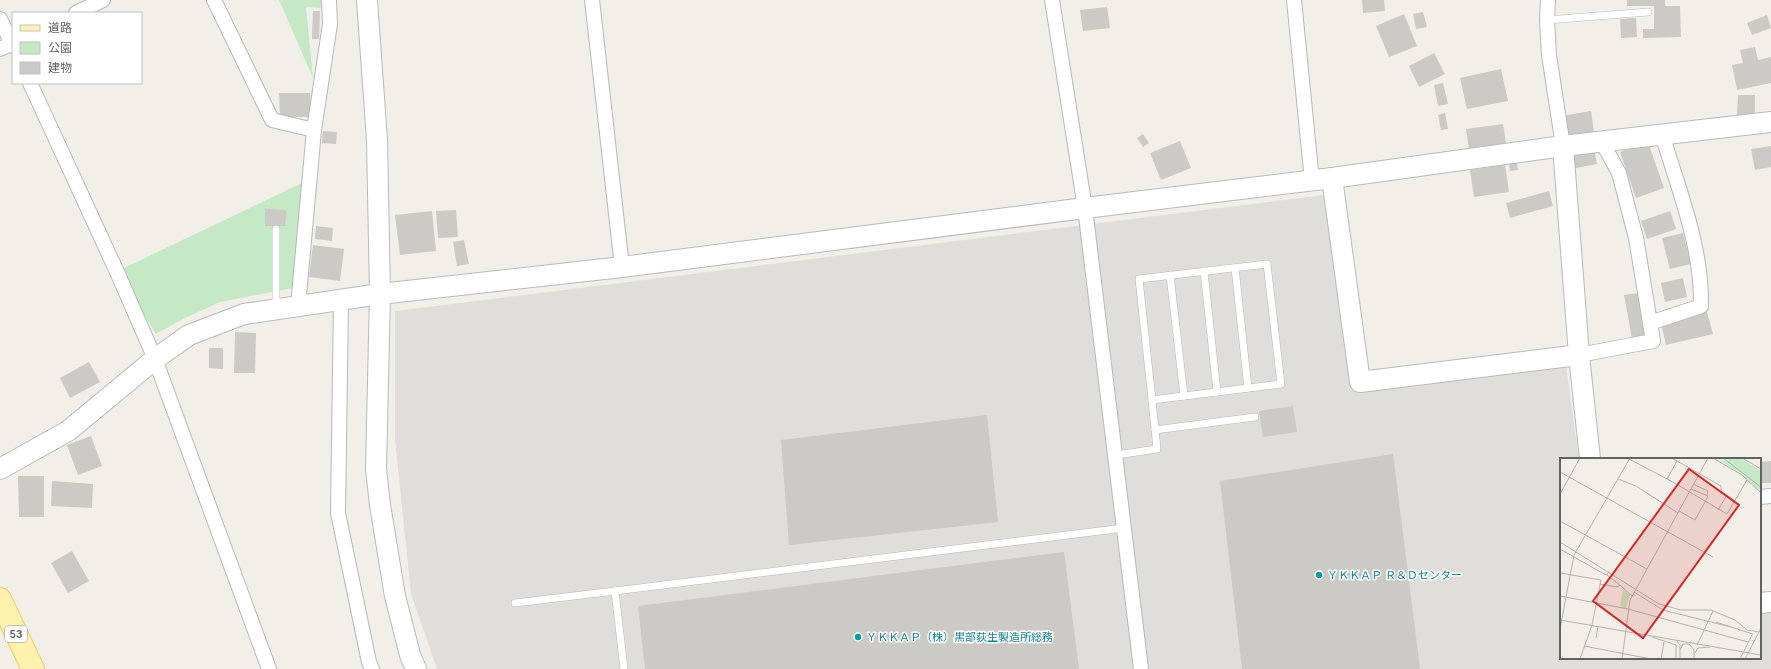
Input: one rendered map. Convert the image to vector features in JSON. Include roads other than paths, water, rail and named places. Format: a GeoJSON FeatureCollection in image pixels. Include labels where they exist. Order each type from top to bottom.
{"type":"FeatureCollection","features":[{"type":"Feature","properties":{"kind":"main road","name":"53"},"geometry":{"type":"LineString","coordinates":[[0,600],[33,669]]}},
{"type":"Feature","properties":{"kind":"street"},"geometry":{"type":"LineString","coordinates":[[78,12],[103,0]]}},
{"type":"Feature","properties":{"kind":"street"},"geometry":{"type":"LineString","coordinates":[[214,0],[272,120],[314,130]]}},
{"type":"Feature","properties":{"kind":"street"},"geometry":{"type":"LineString","coordinates":[[298,306],[314,130],[330,24],[329,0]]}},
{"type":"Feature","properties":{"kind":"street"},"geometry":{"type":"LineString","coordinates":[[367,0],[377,140],[380,294],[376,469],[379,498],[396,596],[410,655],[416,669]]}},
{"type":"Feature","properties":{"kind":"street"},"geometry":{"type":"LineString","coordinates":[[592,0],[622,267]]}},
{"type":"Feature","properties":{"kind":"street"},"geometry":{"type":"LineString","coordinates":[[1052,0],[1085,208],[1141,669]]}},
{"type":"Feature","properties":{"kind":"street"},"geometry":{"type":"LineString","coordinates":[[1294,0],[1312,181]]}},
{"type":"Feature","properties":{"kind":"street"},"geometry":{"type":"LineString","coordinates":[[1548,0],[1547,20],[1549,55],[1563,146],[1579,354],[1590,458]]}},
{"type":"Feature","properties":{"kind":"street"},"geometry":{"type":"LineString","coordinates":[[0,19],[9,45]]}},
{"type":"Feature","properties":{"kind":"street"},"geometry":{"type":"LineString","coordinates":[[30,84],[117,272],[155,359],[269,669]]}},
{"type":"Feature","properties":{"kind":"street"},"geometry":{"type":"LineString","coordinates":[[0,469],[68,431],[155,359],[189,335],[244,314],[380,294],[622,267],[1085,208],[1312,181],[1563,146],[1771,122]]}},
{"type":"Feature","properties":{"kind":"street"},"geometry":{"type":"LineString","coordinates":[[1650,323],[1701,306],[1702,281],[1696,246],[1662,134]]}},
{"type":"Feature","properties":{"kind":"street"},"geometry":{"type":"LineString","coordinates":[[1332,178],[1360,382],[1579,354],[1653,341],[1636,238],[1618,173],[1602,142]]}},
{"type":"Feature","properties":{"kind":"street"},"geometry":{"type":"LineString","coordinates":[[341,300],[338,513],[369,662],[372,669]]}},
{"type":"Feature","properties":{"kind":"street"},"geometry":{"type":"LineString","coordinates":[[1761,497],[1771,496]]}},
{"type":"Feature","properties":{"kind":"street"},"geometry":{"type":"LineString","coordinates":[[1761,603],[1771,602]]}},
{"type":"Feature","properties":{"kind":"lane"},"geometry":{"type":"LineString","coordinates":[[1547,20],[1648,12]]}},
{"type":"Feature","properties":{"kind":"lane"},"geometry":{"type":"LineString","coordinates":[[276,229],[276,309]]}},
{"type":"Feature","properties":{"kind":"lane"},"geometry":{"type":"LineString","coordinates":[[1116,455],[1157,449],[1139,279],[1267,264],[1281,384],[1152,400]]}},
{"type":"Feature","properties":{"kind":"lane"},"geometry":{"type":"LineString","coordinates":[[1235,268],[1248,388]]}},
{"type":"Feature","properties":{"kind":"lane"},"geometry":{"type":"LineString","coordinates":[[1204,271],[1217,392]]}},
{"type":"Feature","properties":{"kind":"lane"},"geometry":{"type":"LineString","coordinates":[[1170,275],[1184,396]]}},
{"type":"Feature","properties":{"kind":"lane"},"geometry":{"type":"LineString","coordinates":[[1155,430],[1255,417]]}},
{"type":"Feature","properties":{"kind":"lane"},"geometry":{"type":"LineString","coordinates":[[515,603],[1124,528]]}},
{"type":"Feature","properties":{"kind":"lane"},"geometry":{"type":"LineString","coordinates":[[615,591],[624,669]]}},
{"type":"Feature","properties":{"kind":"place","name":"ＹＫＫＡＰ Ｒ＆Ｄセンター"},"geometry":{"type":"Point","coordinates":[1319,575]}},
{"type":"Feature","properties":{"kind":"place","name":"ＹＫＫＡＰ（株）黒部荻生製造所総務"},"geometry":{"type":"Point","coordinates":[858,637]}}]}
